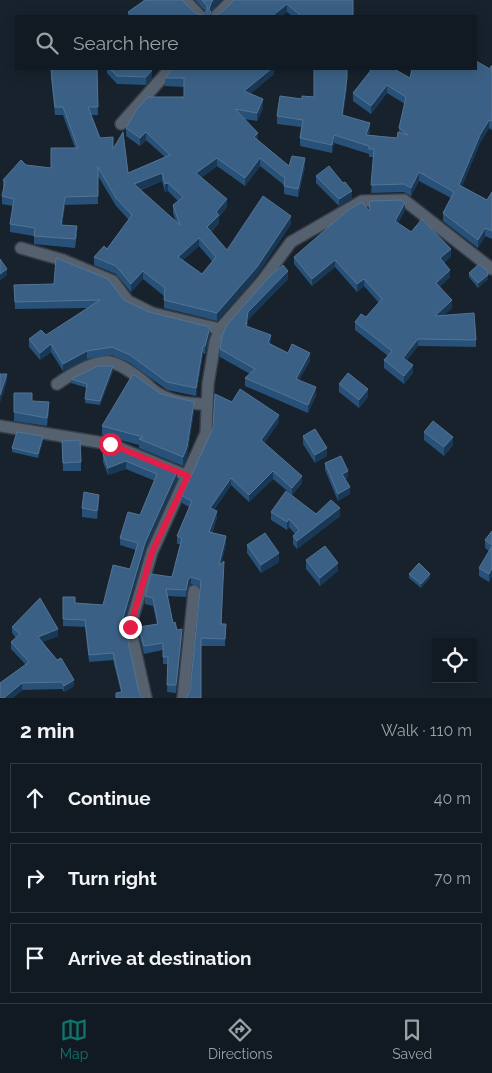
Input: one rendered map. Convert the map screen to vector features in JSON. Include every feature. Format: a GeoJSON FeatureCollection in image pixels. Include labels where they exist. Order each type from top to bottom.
{"type":"FeatureCollection","features":[{"type":"Feature","properties":{"kind":"street"},"geometry":{"type":"LineString","coordinates":[[186,0],[199,15]]}},
{"type":"Feature","properties":{"kind":"street"},"geometry":{"type":"LineString","coordinates":[[217,15],[232,0]]}},
{"type":"Feature","properties":{"kind":"street"},"geometry":{"type":"LineString","coordinates":[[121,124],[169,70]]}},
{"type":"Feature","properties":{"kind":"street"},"geometry":{"type":"LineString","coordinates":[[146,698],[130,627],[152,552],[206,433],[211,367],[220,329],[263,280],[291,242],[362,200],[404,200],[492,269]]}},
{"type":"Feature","properties":{"kind":"street"},"geometry":{"type":"LineString","coordinates":[[20,248],[63,260],[113,281],[128,301],[152,313],[220,329]]}},
{"type":"Feature","properties":{"kind":"street"},"geometry":{"type":"LineString","coordinates":[[57,384],[78,369],[110,362],[139,377],[153,389],[182,402],[207,404]]}},
{"type":"Feature","properties":{"kind":"street"},"geometry":{"type":"LineString","coordinates":[[0,426],[110,444],[188,476]]}},
{"type":"Feature","properties":{"kind":"street"},"geometry":{"type":"LineString","coordinates":[[183,698],[194,591]]}},
{"type":"Feature","properties":{"kind":"building"},"geometry":{"type":"Polygon","coordinates":[[[145,0],[182,0],[195,13],[202,15],[130,15],[128,12],[145,0]]]}},
{"type":"Feature","properties":{"kind":"building"},"geometry":{"type":"Polygon","coordinates":[[[202,0],[213,0],[209,9],[211,13],[209,15],[202,15],[207,11],[207,6],[202,0]]]}},
{"type":"Feature","properties":{"kind":"building"},"geometry":{"type":"Polygon","coordinates":[[[234,0],[353,0],[353,15],[299,15],[287,4],[273,15],[214,15],[221,13],[234,0]]]}},
{"type":"Feature","properties":{"kind":"building"},"geometry":{"type":"Polygon","coordinates":[[[477,62],[490,69],[492,66],[492,121],[489,120],[480,135],[459,185],[487,200],[492,192],[492,231],[485,228],[478,240],[443,213],[454,192],[419,172],[411,188],[404,184],[371,185],[374,149],[369,149],[369,146],[334,135],[332,145],[300,138],[303,120],[277,116],[280,96],[302,99],[302,96],[314,97],[314,70],[347,70],[342,115],[370,123],[366,135],[397,138],[398,132],[408,135],[399,128],[406,97],[387,85],[371,106],[353,93],[371,70],[396,70],[410,78],[412,70],[477,70],[477,62]]]}},
{"type":"Feature","properties":{"kind":"building"},"geometry":{"type":"Polygon","coordinates":[[[51,70],[97,70],[98,107],[88,107],[100,138],[113,137],[113,149],[123,132],[128,173],[170,155],[146,132],[140,138],[126,128],[137,109],[148,97],[184,97],[184,78],[165,78],[172,70],[270,70],[244,91],[263,99],[257,113],[235,109],[258,133],[254,137],[289,166],[292,156],[305,158],[298,189],[284,186],[285,178],[260,158],[245,178],[217,158],[196,173],[227,199],[216,212],[219,215],[207,227],[227,250],[263,196],[291,216],[257,267],[217,313],[164,300],[165,288],[143,271],[131,284],[116,266],[94,257],[104,246],[107,249],[132,215],[116,198],[98,167],[98,196],[65,197],[61,225],[77,226],[75,239],[34,236],[35,228],[10,224],[14,199],[2,196],[5,182],[3,180],[21,160],[26,165],[51,168],[51,148],[78,148],[63,107],[55,107],[51,70]],[[162,173],[134,184],[180,225],[173,205],[183,197],[168,183],[165,184],[162,173]],[[199,238],[178,257],[202,274],[216,257],[199,238]]]}},
{"type":"Feature","properties":{"kind":"building"},"geometry":{"type":"Polygon","coordinates":[[[111,70],[152,70],[146,77],[117,76],[111,70]]]}},
{"type":"Feature","properties":{"kind":"building"},"geometry":{"type":"Polygon","coordinates":[[[329,166],[352,191],[339,199],[316,176],[329,166]]]}},
{"type":"Feature","properties":{"kind":"building"},"geometry":{"type":"Polygon","coordinates":[[[401,200],[405,203],[395,221],[411,232],[422,219],[451,249],[440,258],[450,270],[436,283],[452,300],[435,316],[474,313],[476,340],[418,339],[403,358],[413,365],[404,376],[384,360],[392,351],[355,322],[361,314],[366,317],[382,299],[364,279],[357,284],[335,260],[312,279],[294,257],[348,210],[362,202],[369,211],[370,201],[401,200]]]}},
{"type":"Feature","properties":{"kind":"building"},"geometry":{"type":"Polygon","coordinates":[[[56,258],[108,279],[124,300],[149,312],[210,327],[205,346],[203,346],[196,388],[167,382],[130,355],[112,347],[87,351],[63,364],[51,344],[40,353],[29,339],[41,330],[46,335],[100,300],[15,302],[14,285],[54,284],[56,258]]]}},
{"type":"Feature","properties":{"kind":"building"},"geometry":{"type":"Polygon","coordinates":[[[0,259],[7,269],[0,274],[0,259]]]}},
{"type":"Feature","properties":{"kind":"building"},"geometry":{"type":"Polygon","coordinates":[[[479,264],[488,271],[488,275],[478,283],[469,273],[479,264]]]}},
{"type":"Feature","properties":{"kind":"building"},"geometry":{"type":"Polygon","coordinates":[[[283,265],[288,271],[248,312],[246,326],[271,335],[268,343],[288,353],[292,344],[310,353],[296,379],[316,387],[308,405],[245,378],[255,369],[220,349],[222,336],[227,325],[269,277],[283,265]]]}},
{"type":"Feature","properties":{"kind":"building"},"geometry":{"type":"Polygon","coordinates":[[[98,366],[113,366],[100,401],[85,399],[87,384],[71,379],[98,366]]]}},
{"type":"Feature","properties":{"kind":"building"},"geometry":{"type":"Polygon","coordinates":[[[348,373],[368,389],[359,400],[339,384],[348,373]]]}},
{"type":"Feature","properties":{"kind":"building"},"geometry":{"type":"Polygon","coordinates":[[[0,374],[7,374],[0,395],[0,374]]]}},
{"type":"Feature","properties":{"kind":"building"},"geometry":{"type":"Polygon","coordinates":[[[133,374],[161,394],[194,402],[187,447],[183,457],[139,439],[143,437],[102,426],[133,374]]]}},
{"type":"Feature","properties":{"kind":"building"},"geometry":{"type":"Polygon","coordinates":[[[240,389],[279,415],[261,440],[302,476],[292,488],[273,471],[249,495],[231,478],[210,508],[217,511],[209,532],[226,536],[219,565],[224,561],[221,624],[226,624],[225,639],[201,638],[201,698],[186,698],[190,691],[201,580],[191,577],[188,580],[186,590],[166,589],[173,623],[175,622],[177,630],[182,629],[176,685],[167,685],[168,657],[163,657],[163,643],[144,646],[139,627],[158,624],[153,598],[145,596],[151,574],[172,577],[182,538],[177,536],[192,501],[182,496],[213,428],[215,394],[232,402],[240,389]]]}},
{"type":"Feature","properties":{"kind":"building"},"geometry":{"type":"Polygon","coordinates":[[[14,393],[32,393],[32,401],[49,402],[47,418],[14,412],[14,393]]]}},
{"type":"Feature","properties":{"kind":"building"},"geometry":{"type":"Polygon","coordinates":[[[433,421],[453,437],[444,447],[424,432],[433,421]]]}},
{"type":"Feature","properties":{"kind":"building"},"geometry":{"type":"Polygon","coordinates":[[[315,429],[327,448],[315,455],[303,436],[315,429]]]}},
{"type":"Feature","properties":{"kind":"building"},"geometry":{"type":"Polygon","coordinates":[[[17,432],[43,436],[38,454],[12,448],[17,432]]]}},
{"type":"Feature","properties":{"kind":"building"},"geometry":{"type":"Polygon","coordinates":[[[80,440],[81,462],[63,463],[62,441],[80,440]]]}},
{"type":"Feature","properties":{"kind":"building"},"geometry":{"type":"Polygon","coordinates":[[[118,448],[177,472],[145,543],[123,618],[139,692],[142,698],[116,698],[116,693],[122,692],[113,653],[89,655],[85,620],[63,619],[63,597],[75,597],[75,603],[103,605],[113,565],[130,569],[138,543],[120,538],[128,512],[140,515],[157,474],[126,461],[108,468],[103,454],[118,448]]]}},
{"type":"Feature","properties":{"kind":"building"},"geometry":{"type":"Polygon","coordinates":[[[341,456],[348,471],[342,474],[350,487],[338,494],[325,463],[341,456]]]}},
{"type":"Feature","properties":{"kind":"building"},"geometry":{"type":"Polygon","coordinates":[[[286,491],[316,514],[331,500],[340,508],[297,541],[293,536],[299,530],[289,519],[287,522],[271,512],[286,491]]]}},
{"type":"Feature","properties":{"kind":"building"},"geometry":{"type":"Polygon","coordinates":[[[84,492],[99,495],[97,511],[82,508],[84,492]]]}},
{"type":"Feature","properties":{"kind":"building"},"geometry":{"type":"Polygon","coordinates":[[[492,531],[492,545],[485,540],[492,531]]]}},
{"type":"Feature","properties":{"kind":"building"},"geometry":{"type":"Polygon","coordinates":[[[265,533],[279,553],[261,565],[247,545],[265,533]]]}},
{"type":"Feature","properties":{"kind":"building"},"geometry":{"type":"Polygon","coordinates":[[[325,546],[338,563],[320,578],[306,560],[325,546]]]}},
{"type":"Feature","properties":{"kind":"building"},"geometry":{"type":"Polygon","coordinates":[[[492,546],[492,568],[489,574],[479,568],[492,546]]]}},
{"type":"Feature","properties":{"kind":"building"},"geometry":{"type":"Polygon","coordinates":[[[419,563],[430,574],[421,584],[409,574],[419,563]]]}},
{"type":"Feature","properties":{"kind":"building"},"geometry":{"type":"Polygon","coordinates":[[[40,598],[58,629],[38,637],[57,660],[61,658],[74,680],[64,686],[62,682],[22,683],[4,698],[0,698],[0,683],[29,662],[11,642],[20,634],[12,627],[40,598]]]}},
{"type":"Feature","properties":{"kind":"route"},"geometry":{"type":"LineString","coordinates":[[110,444],[188,476],[152,552],[130,627]]}}]}
